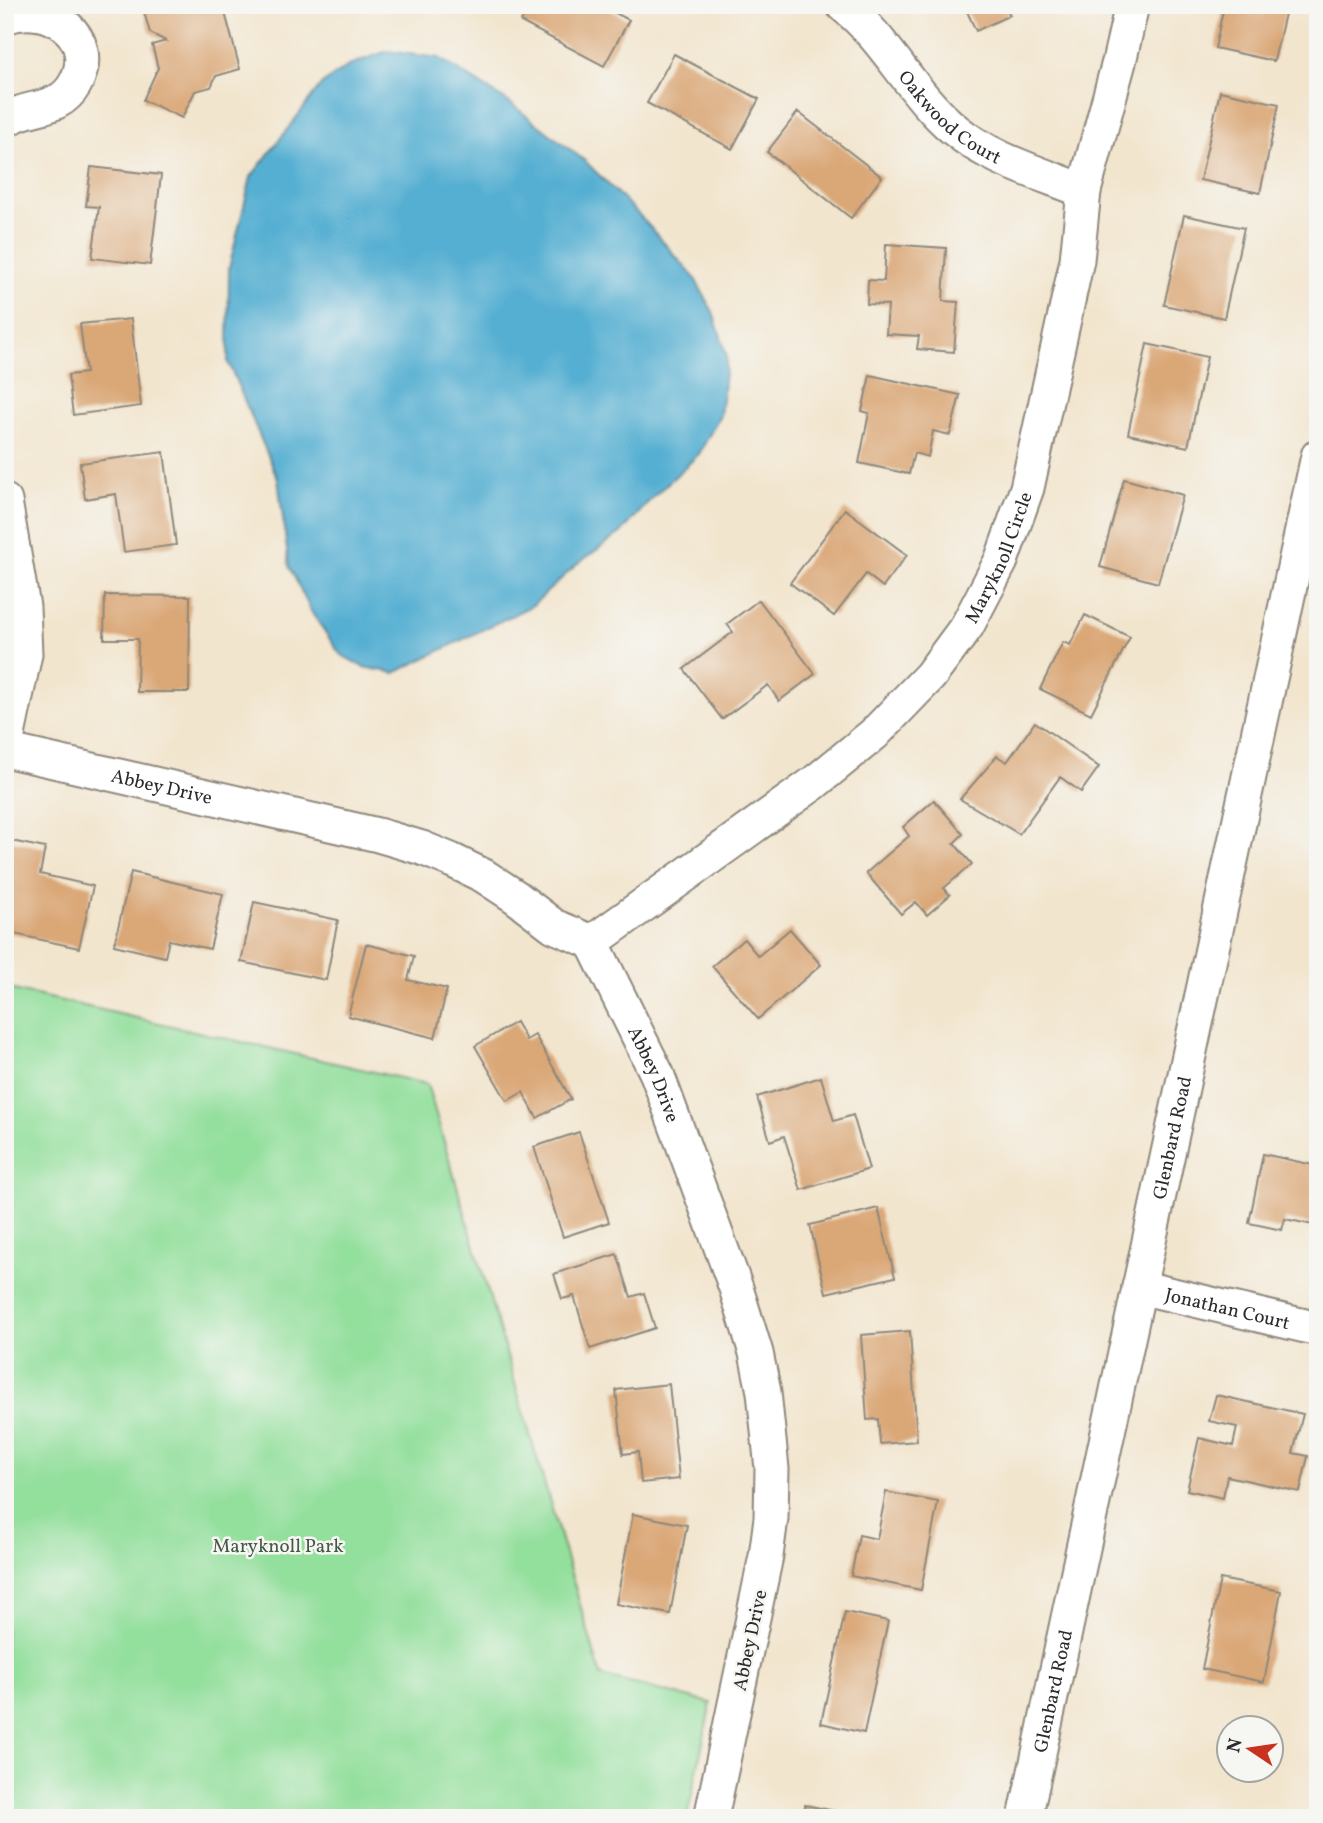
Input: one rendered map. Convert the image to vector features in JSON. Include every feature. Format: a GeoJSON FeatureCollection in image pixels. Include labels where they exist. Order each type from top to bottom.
{"type":"FeatureCollection","features":[{"type":"Feature","properties":{"kind":"street","name":"Oakwood Court"},"geometry":{"type":"LineString","coordinates":[[843,5],[876,36],[929,103],[954,128],[993,155],[1084,191]]}},
{"type":"Feature","properties":{"kind":"street","name":"Maryknoll Circle"},"geometry":{"type":"LineString","coordinates":[[592,942],[814,783],[874,734],[930,677],[967,626],[1001,561],[1027,488],[1077,260],[1084,191],[1132,5]]}},
{"type":"Feature","properties":{"kind":"street"},"geometry":{"type":"LineString","coordinates":[[5,17],[22,10],[38,10],[53,15],[66,24],[76,37],[80,52],[80,69],[75,84],[51,106],[13,115],[5,121]]}},
{"type":"Feature","properties":{"kind":"street","name":"Glenbard Road"},"geometry":{"type":"LineString","coordinates":[[1025,1818],[1318,456]]}},
{"type":"Feature","properties":{"kind":"street"},"geometry":{"type":"LineString","coordinates":[[5,501],[23,607],[25,653],[5,749]]}},
{"type":"Feature","properties":{"kind":"street","name":"Abbey Drive"},"geometry":{"type":"LineString","coordinates":[[5,749],[365,832],[422,848],[484,876],[554,926],[592,942],[657,1074],[736,1288],[756,1353],[766,1405],[772,1469],[771,1518],[766,1556],[711,1818]]}},
{"type":"Feature","properties":{"kind":"street","name":"Jonathan Court"},"geometry":{"type":"LineString","coordinates":[[1139,1287],[1318,1329]]}},
{"type":"Feature","properties":{"kind":"green space","name":"Maryknoll Park"},"geometry":{"type":"Polygon","coordinates":[[[5,988],[427,1084],[601,1676],[711,1703],[687,1818],[568,1807],[543,1818],[5,1818],[5,988]]]}},
{"type":"Feature","properties":{"kind":"water"},"geometry":{"type":"Polygon","coordinates":[[[387,51],[439,58],[510,103],[585,161],[642,218],[694,277],[713,312],[727,356],[720,415],[699,454],[651,499],[623,531],[576,565],[533,605],[395,673],[363,667],[340,654],[312,613],[289,566],[278,479],[228,362],[229,268],[251,177],[322,84],[350,65],[387,51]]]}},
{"type":"Feature","properties":{"kind":"building"},"geometry":{"type":"Polygon","coordinates":[[[142,5],[223,5],[240,69],[216,76],[211,87],[195,91],[182,118],[143,100],[158,68],[152,45],[166,41],[150,33],[142,5]]]}},
{"type":"Feature","properties":{"kind":"building"},"geometry":{"type":"Polygon","coordinates":[[[529,5],[600,5],[629,20],[604,66],[521,22],[529,5]]]}},
{"type":"Feature","properties":{"kind":"building"},"geometry":{"type":"Polygon","coordinates":[[[964,5],[1005,5],[1010,15],[976,31],[964,5]]]}},
{"type":"Feature","properties":{"kind":"building"},"geometry":{"type":"Polygon","coordinates":[[[1224,5],[1287,5],[1274,61],[1215,48],[1224,5]]]}},
{"type":"Feature","properties":{"kind":"building"},"geometry":{"type":"Polygon","coordinates":[[[674,54],[759,99],[732,149],[647,103],[674,54]]]}},
{"type":"Feature","properties":{"kind":"building"},"geometry":{"type":"Polygon","coordinates":[[[1220,91],[1279,104],[1260,193],[1200,180],[1220,91]]]}},
{"type":"Feature","properties":{"kind":"building"},"geometry":{"type":"Polygon","coordinates":[[[798,112],[882,177],[851,218],[767,152],[798,112]]]}},
{"type":"Feature","properties":{"kind":"building"},"geometry":{"type":"Polygon","coordinates":[[[91,167],[161,175],[150,265],[92,258],[99,207],[86,206],[91,167]]]}},
{"type":"Feature","properties":{"kind":"building"},"geometry":{"type":"Polygon","coordinates":[[[1184,215],[1244,228],[1224,318],[1164,305],[1184,215]]]}},
{"type":"Feature","properties":{"kind":"building"},"geometry":{"type":"Polygon","coordinates":[[[886,244],[946,248],[943,301],[958,302],[954,352],[917,349],[919,336],[886,334],[888,305],[867,304],[868,280],[884,281],[886,244]]]}},
{"type":"Feature","properties":{"kind":"building"},"geometry":{"type":"Polygon","coordinates":[[[131,319],[141,406],[73,415],[68,375],[86,373],[80,324],[131,319]]]}},
{"type":"Feature","properties":{"kind":"building"},"geometry":{"type":"Polygon","coordinates":[[[1147,344],[1207,357],[1188,447],[1128,434],[1147,344]]]}},
{"type":"Feature","properties":{"kind":"building"},"geometry":{"type":"Polygon","coordinates":[[[870,375],[960,395],[950,435],[933,431],[928,457],[914,453],[909,474],[859,463],[869,413],[862,411],[870,375]]]}},
{"type":"Feature","properties":{"kind":"building"},"geometry":{"type":"Polygon","coordinates":[[[164,452],[176,545],[124,552],[116,494],[85,499],[80,463],[164,452]]]}},
{"type":"Feature","properties":{"kind":"building"},"geometry":{"type":"Polygon","coordinates":[[[1124,479],[1183,495],[1158,583],[1100,567],[1124,479]]]}},
{"type":"Feature","properties":{"kind":"building"},"geometry":{"type":"Polygon","coordinates":[[[845,509],[907,555],[883,587],[866,574],[834,616],[790,583],[845,509]]]}},
{"type":"Feature","properties":{"kind":"building"},"geometry":{"type":"Polygon","coordinates":[[[105,595],[190,596],[189,692],[137,692],[138,639],[104,639],[105,595]]]}},
{"type":"Feature","properties":{"kind":"building"},"geometry":{"type":"Polygon","coordinates":[[[759,600],[815,674],[779,701],[768,685],[722,719],[684,669],[733,632],[727,624],[759,600]]]}},
{"type":"Feature","properties":{"kind":"building"},"geometry":{"type":"Polygon","coordinates":[[[1085,615],[1130,637],[1091,714],[1040,689],[1063,642],[1070,645],[1085,615]]]}},
{"type":"Feature","properties":{"kind":"building"},"geometry":{"type":"Polygon","coordinates":[[[1035,722],[1099,767],[1081,792],[1060,777],[1019,834],[960,799],[997,756],[1007,762],[1035,722]]]}},
{"type":"Feature","properties":{"kind":"building"},"geometry":{"type":"Polygon","coordinates":[[[934,800],[963,834],[954,843],[972,864],[944,888],[950,895],[927,915],[916,902],[901,914],[866,873],[909,836],[903,827],[934,800]]]}},
{"type":"Feature","properties":{"kind":"building"},"geometry":{"type":"Polygon","coordinates":[[[7,840],[45,848],[40,874],[93,886],[79,948],[5,932],[7,840]]]}},
{"type":"Feature","properties":{"kind":"building"},"geometry":{"type":"Polygon","coordinates":[[[131,872],[223,894],[210,949],[169,940],[165,957],[114,945],[131,872]]]}},
{"type":"Feature","properties":{"kind":"building"},"geometry":{"type":"Polygon","coordinates":[[[254,902],[338,920],[326,980],[241,962],[254,902]]]}},
{"type":"Feature","properties":{"kind":"building"},"geometry":{"type":"Polygon","coordinates":[[[790,929],[821,965],[758,1019],[712,966],[744,939],[758,956],[790,929]]]}},
{"type":"Feature","properties":{"kind":"building"},"geometry":{"type":"Polygon","coordinates":[[[366,944],[414,956],[408,980],[447,989],[435,1038],[348,1016],[366,944]]]}},
{"type":"Feature","properties":{"kind":"building"},"geometry":{"type":"Polygon","coordinates":[[[516,1022],[526,1040],[535,1035],[571,1099],[537,1118],[523,1092],[507,1101],[475,1046],[516,1022]]]}},
{"type":"Feature","properties":{"kind":"building"},"geometry":{"type":"Polygon","coordinates":[[[821,1077],[834,1121],[853,1115],[869,1169],[801,1190],[784,1136],[770,1141],[757,1097],[821,1077]]]}},
{"type":"Feature","properties":{"kind":"building"},"geometry":{"type":"Polygon","coordinates":[[[579,1132],[609,1222],[563,1237],[534,1147],[579,1132]]]}},
{"type":"Feature","properties":{"kind":"building"},"geometry":{"type":"Polygon","coordinates":[[[1263,1154],[1318,1166],[1318,1226],[1285,1219],[1282,1230],[1249,1223],[1263,1154]]]}},
{"type":"Feature","properties":{"kind":"building"},"geometry":{"type":"Polygon","coordinates":[[[878,1208],[895,1277],[826,1293],[810,1225],[878,1208]]]}},
{"type":"Feature","properties":{"kind":"building"},"geometry":{"type":"Polygon","coordinates":[[[617,1254],[631,1297],[644,1293],[655,1328],[590,1349],[574,1296],[562,1299],[554,1274],[617,1254]]]}},
{"type":"Feature","properties":{"kind":"building"},"geometry":{"type":"Polygon","coordinates":[[[910,1331],[917,1441],[880,1444],[878,1419],[867,1420],[861,1335],[910,1331]]]}},
{"type":"Feature","properties":{"kind":"building"},"geometry":{"type":"Polygon","coordinates":[[[669,1384],[679,1479],[641,1483],[638,1452],[623,1454],[616,1390],[669,1384]]]}},
{"type":"Feature","properties":{"kind":"building"},"geometry":{"type":"Polygon","coordinates":[[[1216,1395],[1303,1414],[1293,1453],[1308,1456],[1300,1492],[1227,1476],[1223,1498],[1187,1490],[1199,1438],[1233,1446],[1237,1427],[1209,1421],[1216,1395]]]}},
{"type":"Feature","properties":{"kind":"building"},"geometry":{"type":"Polygon","coordinates":[[[886,1492],[938,1502],[921,1590],[851,1576],[859,1535],[877,1539],[886,1492]]]}},
{"type":"Feature","properties":{"kind":"building"},"geometry":{"type":"Polygon","coordinates":[[[633,1514],[687,1525],[670,1614],[616,1604],[633,1514]]]}},
{"type":"Feature","properties":{"kind":"building"},"geometry":{"type":"Polygon","coordinates":[[[1220,1579],[1281,1591],[1264,1682],[1202,1669],[1220,1579]]]}},
{"type":"Feature","properties":{"kind":"building"},"geometry":{"type":"Polygon","coordinates":[[[845,1612],[888,1621],[864,1733],[821,1723],[845,1612]]]}},
{"type":"Feature","properties":{"kind":"building"},"geometry":{"type":"Polygon","coordinates":[[[805,1805],[840,1812],[839,1818],[803,1818],[805,1805]]]}}]}
